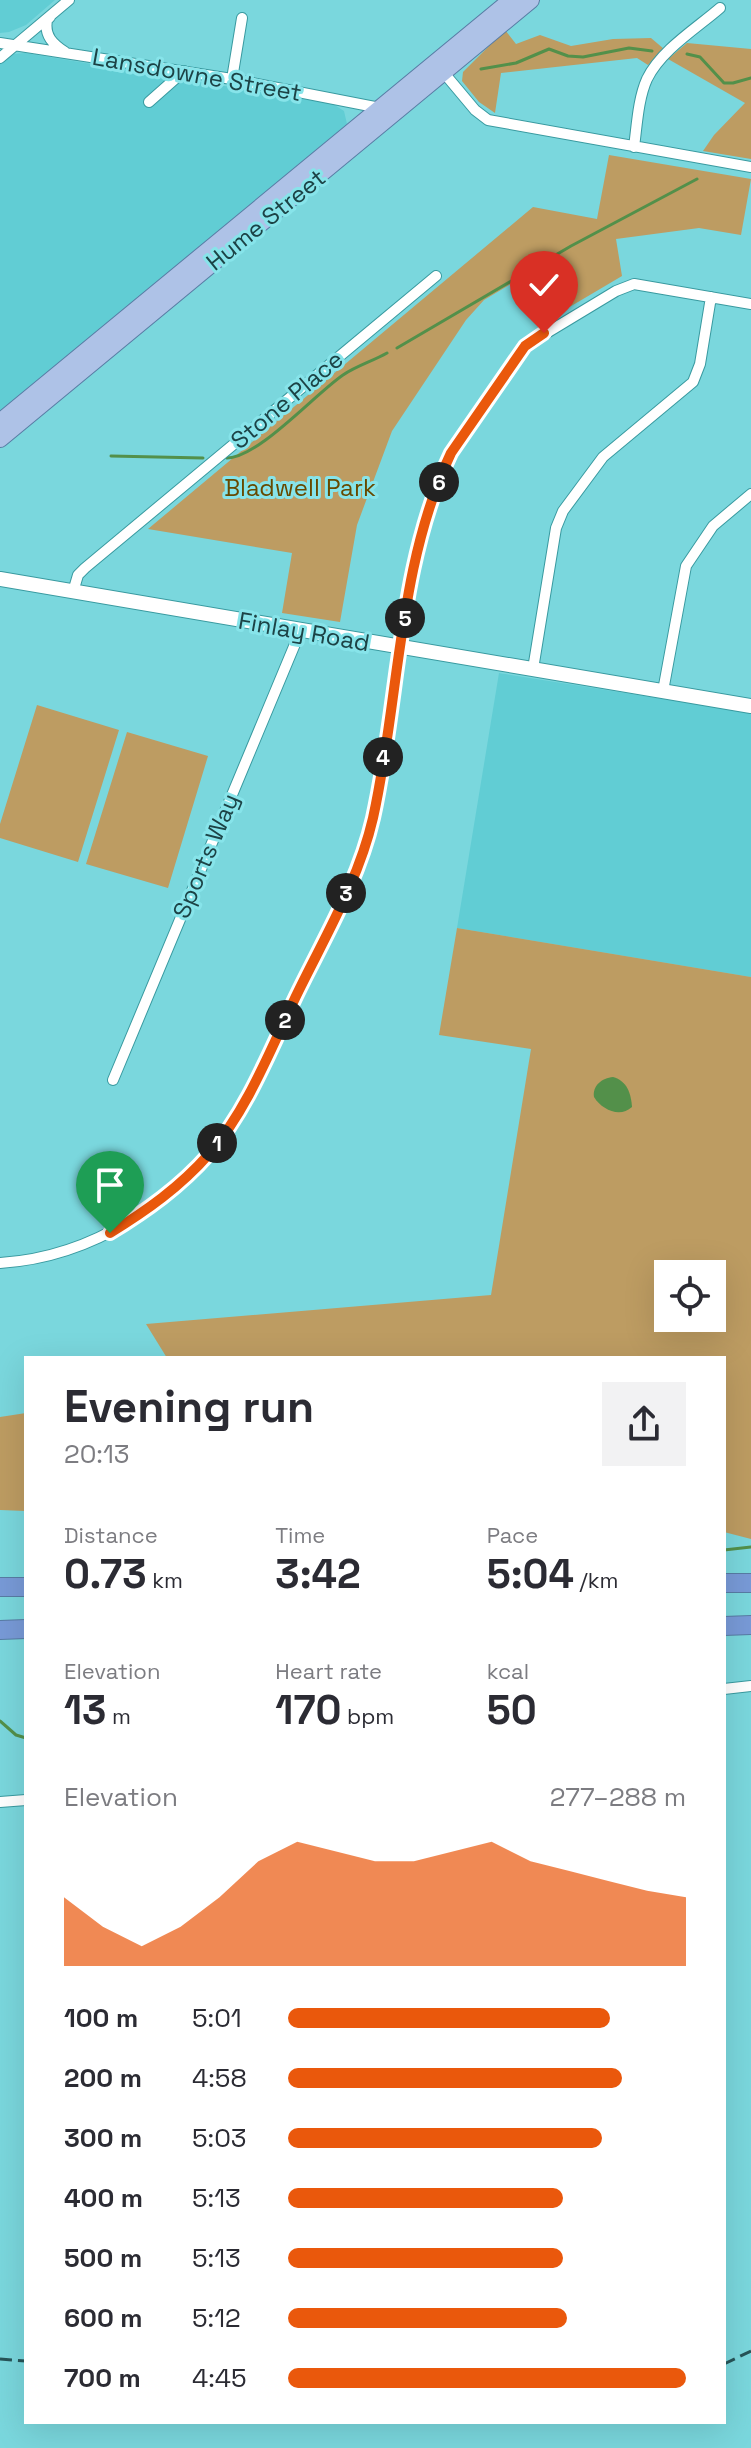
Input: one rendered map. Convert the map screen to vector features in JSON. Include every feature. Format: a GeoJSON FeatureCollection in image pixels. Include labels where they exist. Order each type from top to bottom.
{"type":"FeatureCollection","features":[{"type":"Feature","properties":{"kind":"highway"},"geometry":{"type":"LineString","coordinates":[[726,1583],[751,1583]]}},
{"type":"Feature","properties":{"kind":"highway"},"geometry":{"type":"LineString","coordinates":[[0,1587],[24,1587]]}},
{"type":"Feature","properties":{"kind":"highway"},"geometry":{"type":"LineString","coordinates":[[726,1626],[751,1625]]}},
{"type":"Feature","properties":{"kind":"highway"},"geometry":{"type":"LineString","coordinates":[[0,1630],[24,1629]]}},
{"type":"Feature","properties":{"kind":"main road","name":"Hume Street"},"geometry":{"type":"LineString","coordinates":[[0,439],[386,113],[511,0]]}},
{"type":"Feature","properties":{"kind":"main road","name":"Hume Street"},"geometry":{"type":"LineString","coordinates":[[0,422],[386,113],[444,73],[531,0]]}},
{"type":"Feature","properties":{"kind":"street"},"geometry":{"type":"LineString","coordinates":[[0,58],[69,0]]}},
{"type":"Feature","properties":{"kind":"street"},"geometry":{"type":"LineString","coordinates":[[634,147],[644,87],[651,72],[664,56],[720,8]]}},
{"type":"Feature","properties":{"kind":"street"},"geometry":{"type":"LineString","coordinates":[[57,10],[47,20],[46,27],[50,39],[65,52]]}},
{"type":"Feature","properties":{"kind":"street"},"geometry":{"type":"LineString","coordinates":[[232,79],[242,18]]}},
{"type":"Feature","properties":{"kind":"street","name":"Lansdowne Street"},"geometry":{"type":"LineString","coordinates":[[0,43],[232,79],[386,113]]}},
{"type":"Feature","properties":{"kind":"street"},"geometry":{"type":"LineString","coordinates":[[149,102],[184,71]]}},
{"type":"Feature","properties":{"kind":"street"},"geometry":{"type":"LineString","coordinates":[[444,73],[475,110],[488,120],[751,167]]}},
{"type":"Feature","properties":{"kind":"street","name":"Stone Place"},"geometry":{"type":"LineString","coordinates":[[73,592],[78,575],[85,568],[436,276]]}},
{"type":"Feature","properties":{"kind":"street"},"geometry":{"type":"LineString","coordinates":[[0,1263],[75,1248],[141,1215],[195,1169],[232,1122],[256,1080],[364,850],[378,788],[418,543],[444,469],[451,453],[525,346],[626,286],[643,285],[751,304]]}},
{"type":"Feature","properties":{"kind":"street"},"geometry":{"type":"LineString","coordinates":[[533,669],[558,519],[603,457],[693,382],[698,373],[711,297]]}},
{"type":"Feature","properties":{"kind":"street"},"geometry":{"type":"LineString","coordinates":[[663,691],[686,566],[713,526],[751,494]]}},
{"type":"Feature","properties":{"kind":"street","name":"Finlay Road"},"geometry":{"type":"LineString","coordinates":[[0,579],[751,706]]}},
{"type":"Feature","properties":{"kind":"street","name":"Sports Way"},"geometry":{"type":"LineString","coordinates":[[113,1080],[300,632]]}},
{"type":"Feature","properties":{"kind":"street"},"geometry":{"type":"LineString","coordinates":[[726,1689],[751,1686]]}},
{"type":"Feature","properties":{"kind":"street"},"geometry":{"type":"LineString","coordinates":[[0,1802],[24,1800]]}},
{"type":"Feature","properties":{"kind":"shaded area"},"geometry":{"type":"Polygon","coordinates":[[[0,0],[55,0],[26,25],[0,33],[0,0]]]}},
{"type":"Feature","properties":{"kind":"shaded area"},"geometry":{"type":"Polygon","coordinates":[[[25,53],[333,104],[344,111],[347,124],[0,412],[0,61],[13,54],[25,53]]]}},
{"type":"Feature","properties":{"kind":"shaded area"},"geometry":{"type":"Polygon","coordinates":[[[499,673],[751,713],[751,977],[457,928],[499,673]]]}},
{"type":"Feature","properties":{"kind":"shaded area"},"geometry":{"type":"Polygon","coordinates":[[[613,1077],[622,1081],[629,1092],[632,1107],[622,1112],[602,1106],[594,1097],[599,1083],[613,1077]]]}},
{"type":"Feature","properties":{"kind":"green space"},"geometry":{"type":"Polygon","coordinates":[[[505,30],[516,44],[540,35],[571,46],[613,39],[651,38],[664,49],[648,65],[637,58],[501,73],[495,113],[479,102],[462,81],[463,72],[505,30]]]}},
{"type":"Feature","properties":{"kind":"green space"},"geometry":{"type":"Polygon","coordinates":[[[687,43],[751,49],[751,159],[703,151],[745,103],[668,59],[687,43]]]}},
{"type":"Feature","properties":{"kind":"green space","name":"Bladwell Park"},"geometry":{"type":"Polygon","coordinates":[[[609,155],[751,179],[741,235],[699,228],[616,239],[622,276],[556,315],[531,272],[484,300],[466,320],[392,431],[357,525],[340,622],[282,613],[292,553],[148,529],[533,207],[597,219],[609,155]]]}},
{"type":"Feature","properties":{"kind":"green space"},"geometry":{"type":"Polygon","coordinates":[[[37,705],[119,730],[78,862],[0,838],[0,824],[37,705]]]}},
{"type":"Feature","properties":{"kind":"green space"},"geometry":{"type":"Polygon","coordinates":[[[127,732],[208,756],[168,888],[86,864],[127,732]]]}},
{"type":"Feature","properties":{"kind":"green space"},"geometry":{"type":"Polygon","coordinates":[[[457,928],[751,977],[751,1539],[726,1533],[726,1356],[166,1356],[146,1324],[491,1295],[531,1049],[439,1035],[457,928]]]}},
{"type":"Feature","properties":{"kind":"green space"},"geometry":{"type":"Polygon","coordinates":[[[24,1413],[24,1511],[0,1510],[0,1417],[24,1413]]]}},
{"type":"Feature","properties":{"kind":"waterway"},"geometry":{"type":"LineString","coordinates":[[481,69],[516,63],[549,49],[568,56],[583,57],[629,48],[652,51]]}},
{"type":"Feature","properties":{"kind":"waterway"},"geometry":{"type":"LineString","coordinates":[[687,54],[700,57],[724,83],[751,78]]}},
{"type":"Feature","properties":{"kind":"waterway"},"geometry":{"type":"LineString","coordinates":[[397,348],[571,246],[697,179]]}},
{"type":"Feature","properties":{"kind":"waterway"},"geometry":{"type":"LineString","coordinates":[[227,458],[254,448],[343,375],[387,353]]}},
{"type":"Feature","properties":{"kind":"waterway"},"geometry":{"type":"LineString","coordinates":[[111,456],[203,458]]}},
{"type":"Feature","properties":{"kind":"waterway"},"geometry":{"type":"LineString","coordinates":[[726,1550],[751,1547]]}},
{"type":"Feature","properties":{"kind":"waterway"},"geometry":{"type":"LineString","coordinates":[[0,1721],[16,1735],[24,1737]]}},
{"type":"Feature","properties":{"kind":"railway"},"geometry":{"type":"LineString","coordinates":[[726,2363],[751,2351]]}},
{"type":"Feature","properties":{"kind":"railway"},"geometry":{"type":"LineString","coordinates":[[0,2359],[24,2361]]}},
{"type":"Feature","properties":{"kind":"route"},"geometry":{"type":"LineString","coordinates":[[110,1233],[141,1215],[195,1169],[232,1122],[256,1080],[364,850],[378,788],[418,543],[444,469],[451,453],[525,346],[544,333]]}}]}
